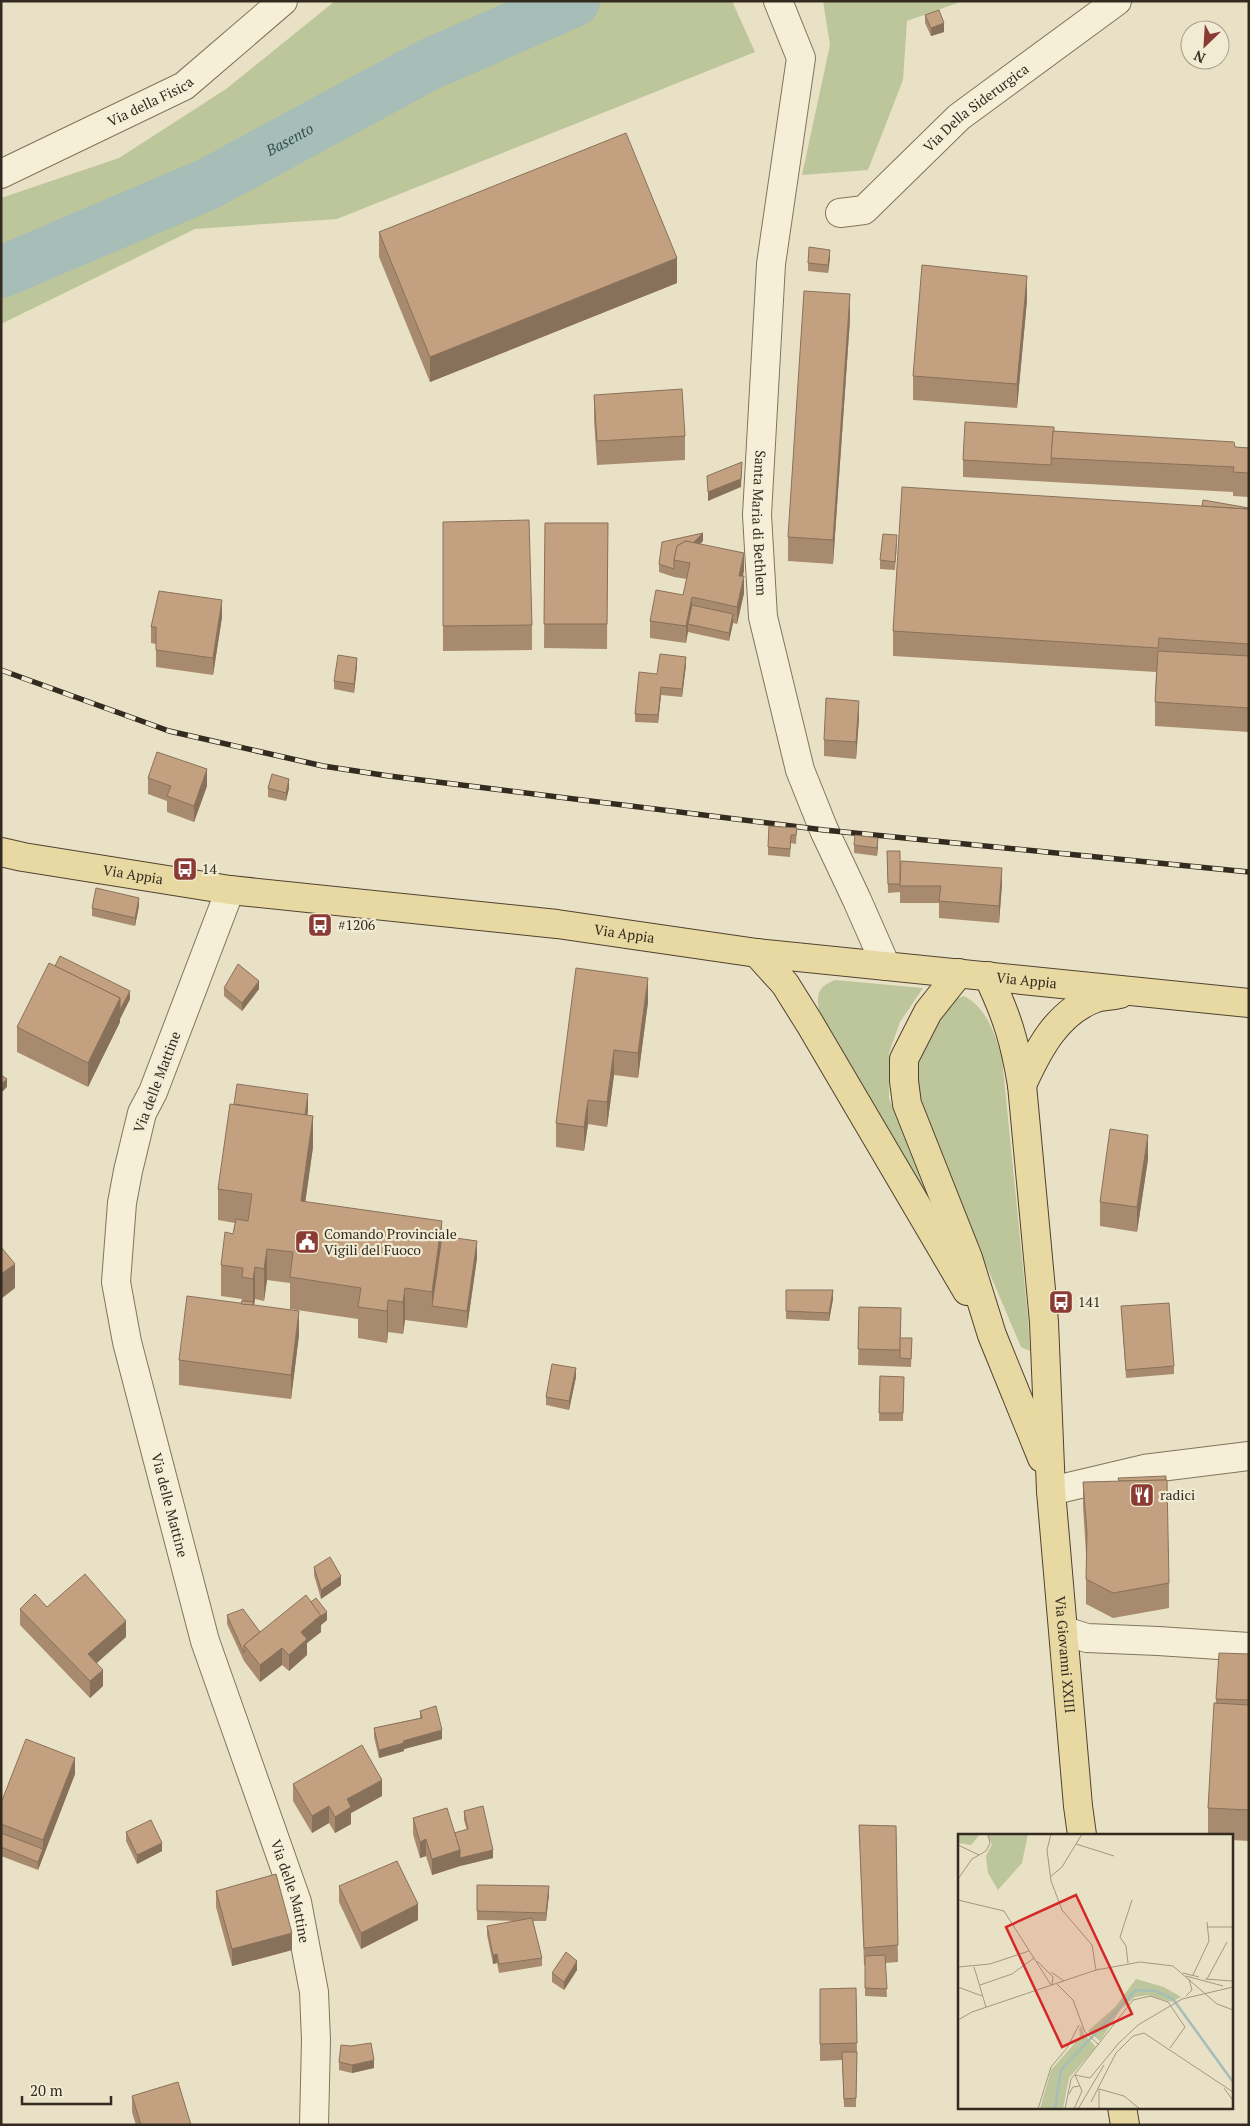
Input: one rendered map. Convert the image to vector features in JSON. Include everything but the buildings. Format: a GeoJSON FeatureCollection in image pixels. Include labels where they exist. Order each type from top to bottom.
{"type":"FeatureCollection","features":[{"type":"Feature","properties":{"kind":"main road","name":"Via Appia"},"geometry":{"type":"LineString","coordinates":[[1,852],[230,890],[557,924],[757,953],[1249,1003]]}},
{"type":"Feature","properties":{"kind":"main road"},"geometry":{"type":"LineString","coordinates":[[757,953],[785,984],[810,1024],[992,1335]]}},
{"type":"Feature","properties":{"kind":"main road"},"geometry":{"type":"LineString","coordinates":[[959,973],[928,1012],[904,1059],[907,1104],[968,1258],[992,1335],[1050,1484]]}},
{"type":"Feature","properties":{"kind":"main road"},"geometry":{"type":"LineString","coordinates":[[988,976],[1006,1013],[1016,1048],[1022,1085],[1044,1322],[1050,1484]]}},
{"type":"Feature","properties":{"kind":"main road"},"geometry":{"type":"LineString","coordinates":[[1022,1085],[1044,1041],[1052,1030],[1076,1010],[1096,998],[1137,991]]}},
{"type":"Feature","properties":{"kind":"main road","name":"Via Giovanni XXIII"},"geometry":{"type":"LineString","coordinates":[[1050,1484],[1082,1834]]}},
{"type":"Feature","properties":{"kind":"main road"},"geometry":{"type":"LineString","coordinates":[[1122,2108],[1125,2125]]}},
{"type":"Feature","properties":{"kind":"street","name":"Via della Fisica"},"geometry":{"type":"LineString","coordinates":[[1,174],[184,86],[283,1]]}},
{"type":"Feature","properties":{"kind":"street","name":"Santa Maria di Bethlem"},"geometry":{"type":"LineString","coordinates":[[778,1],[801,58],[771,264],[757,515],[762,617],[800,770],[824,830],[886,966]]}},
{"type":"Feature","properties":{"kind":"street","name":"Via Della Siderurgica"},"geometry":{"type":"LineString","coordinates":[[840,213],[864,210],[958,117],[1117,1]]}},
{"type":"Feature","properties":{"kind":"street","name":"Via delle Mattine"},"geometry":{"type":"LineString","coordinates":[[230,890],[153,1092],[142,1113],[122,1203],[116,1282],[127,1342],[205,1641],[297,1902],[314,1992],[316,2040],[314,2125]]}},
{"type":"Feature","properties":{"kind":"street"},"geometry":{"type":"LineString","coordinates":[[1050,1484],[1144,1469],[1249,1456]]}},
{"type":"Feature","properties":{"kind":"street"},"geometry":{"type":"LineString","coordinates":[[1064,1631],[1088,1638],[1249,1647]]}},
{"type":"Feature","properties":{"kind":"green space"},"geometry":{"type":"Polygon","coordinates":[[[335,1],[732,1],[755,52],[337,219],[195,229],[1,324],[1,198],[119,158],[226,89],[335,1]]]}},
{"type":"Feature","properties":{"kind":"green space"},"geometry":{"type":"Polygon","coordinates":[[[823,1],[963,1],[907,21],[903,80],[868,170],[802,175],[830,45],[823,1]]]}},
{"type":"Feature","properties":{"kind":"green space"},"geometry":{"type":"Polygon","coordinates":[[[835,980],[923,988],[900,1022],[889,1053],[889,1098],[940,1229],[821,1020],[818,996],[823,987],[835,980]]]}},
{"type":"Feature","properties":{"kind":"green space"},"geometry":{"type":"Polygon","coordinates":[[[964,996],[979,1007],[989,1022],[1002,1058],[1030,1351],[1021,1347],[930,1133],[915,1088],[916,1062],[927,1037],[951,1001],[964,996]]]}},
{"type":"Feature","properties":{"kind":"waterway","name":"Basento"},"geometry":{"type":"LineString","coordinates":[[1,272],[208,184],[428,65],[574,1]]}},
{"type":"Feature","properties":{"kind":"railway"},"geometry":{"type":"LineString","coordinates":[[1,670],[169,731],[323,766],[389,776],[824,830],[1249,872]]}},
{"type":"Feature","properties":{"kind":"place","name":"14"},"geometry":{"type":"Point","coordinates":[185,869]}},
{"type":"Feature","properties":{"kind":"place","name":"#1206"},"geometry":{"type":"Point","coordinates":[320,925]}},
{"type":"Feature","properties":{"kind":"place","name":"Comando Provinciale Vigili del Fuoco"},"geometry":{"type":"Point","coordinates":[307,1242]}},
{"type":"Feature","properties":{"kind":"place","name":"141"},"geometry":{"type":"Point","coordinates":[1061,1302]}},
{"type":"Feature","properties":{"kind":"place","name":"radici"},"geometry":{"type":"Point","coordinates":[1142,1495]}}]}
